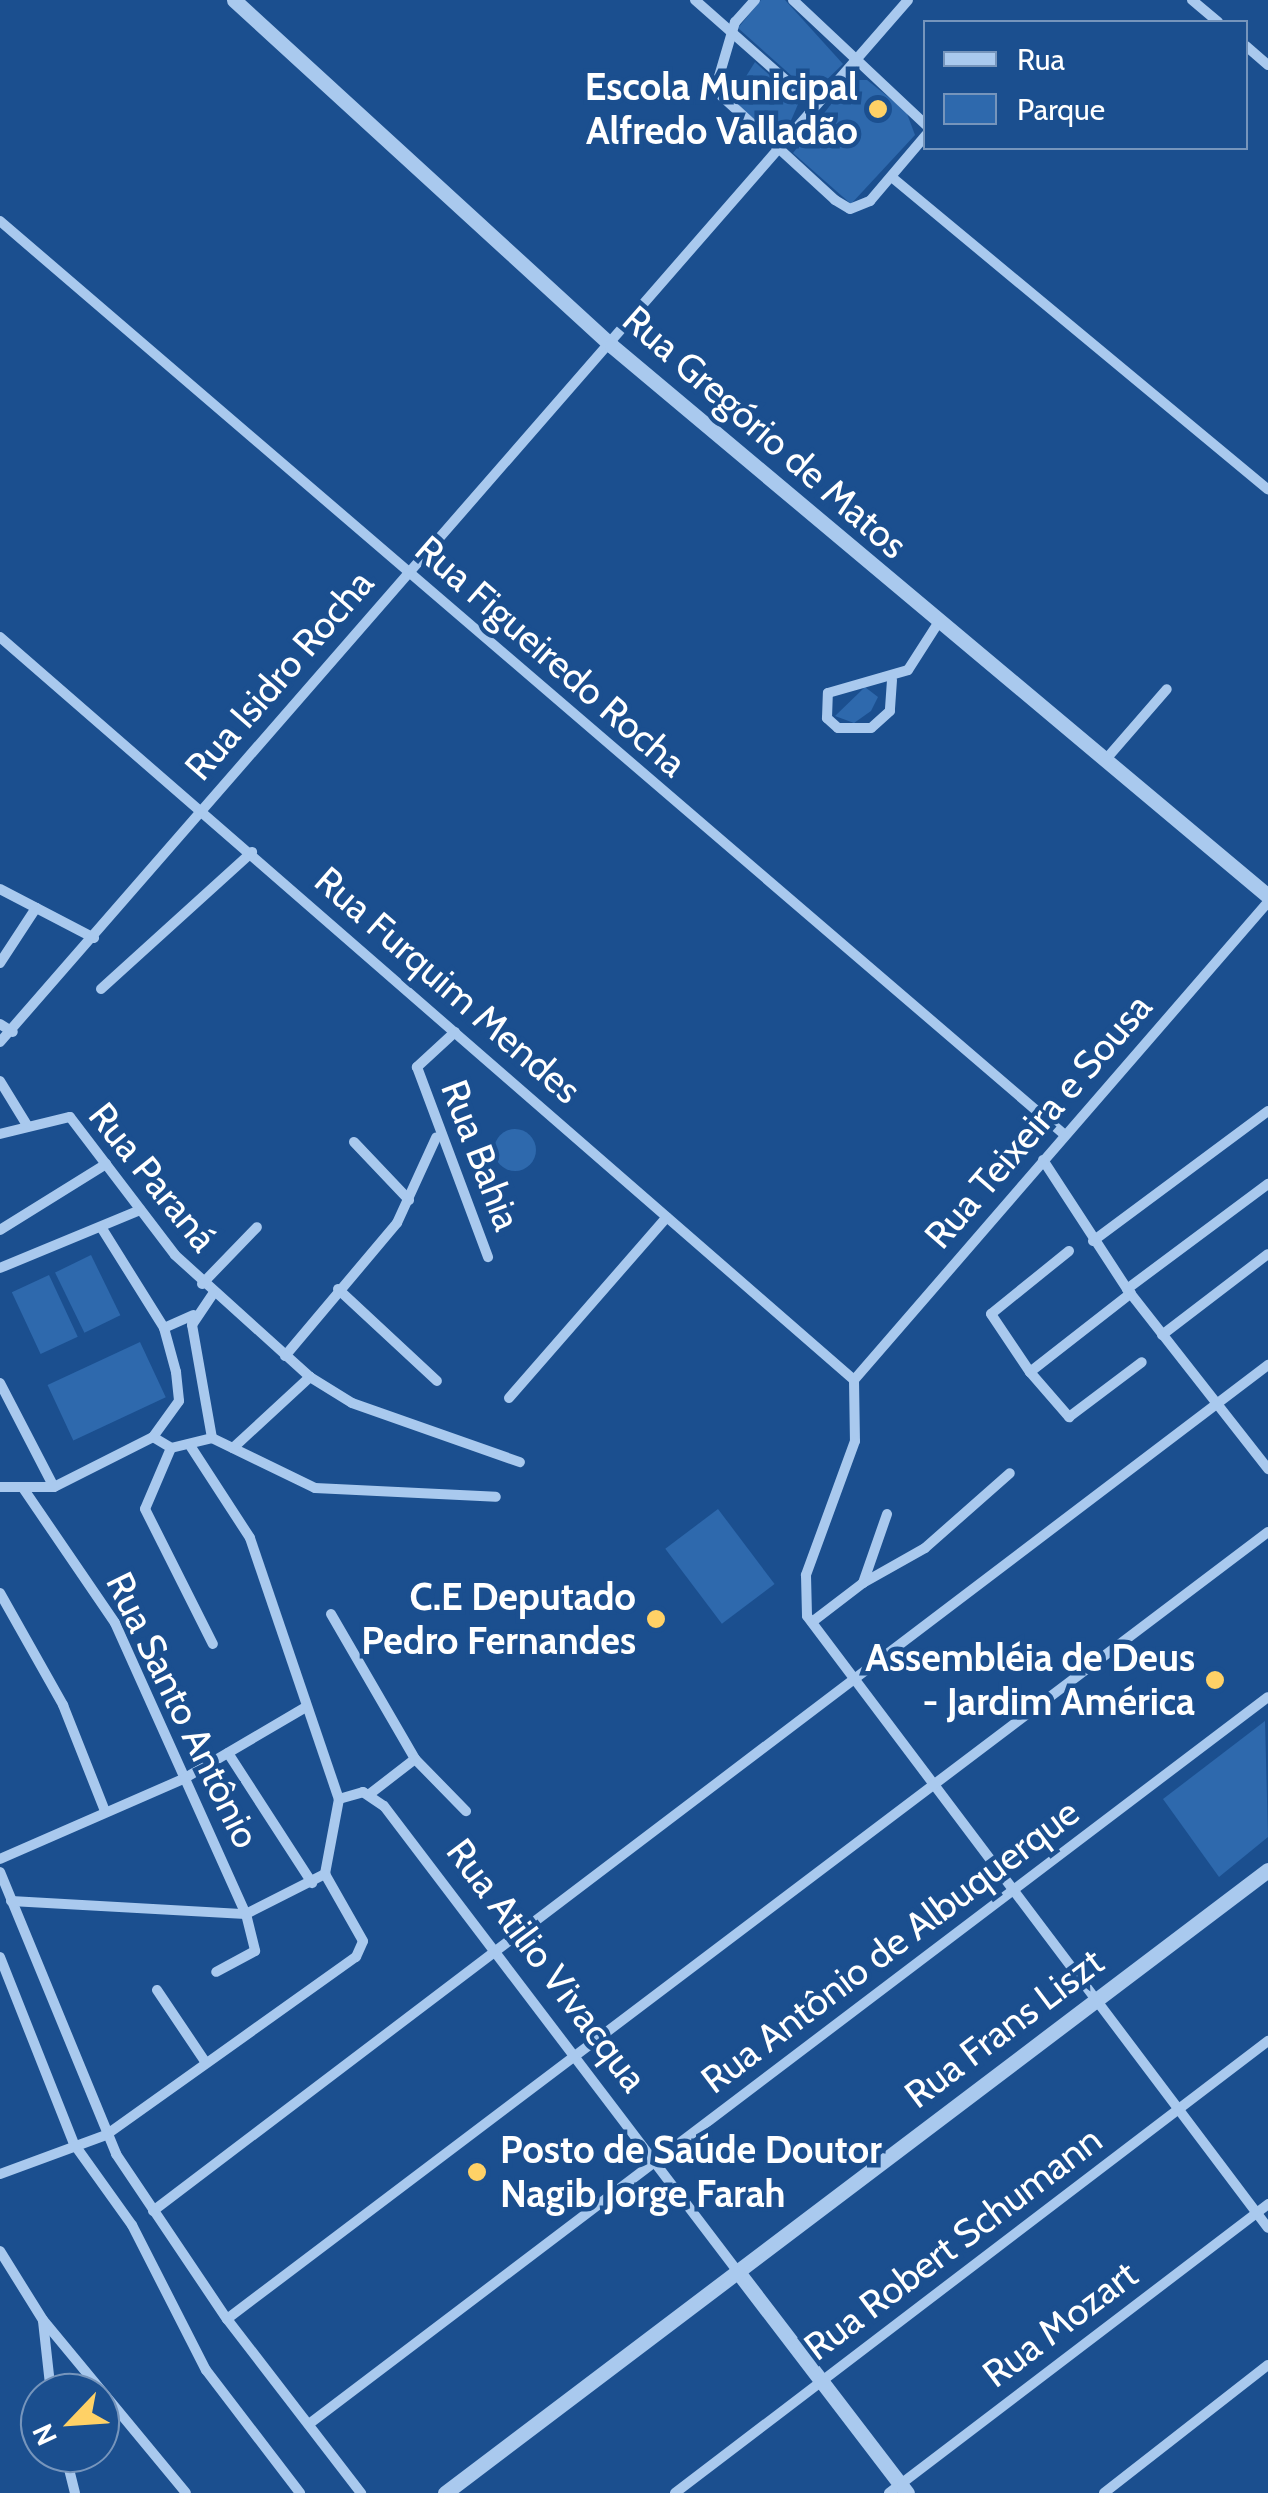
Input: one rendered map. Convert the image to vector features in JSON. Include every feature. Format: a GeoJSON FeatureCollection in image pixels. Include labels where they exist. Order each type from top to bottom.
{"type":"FeatureCollection","features":[{"type":"Feature","properties":{"kind":"street","name":"Rua Gregório de Matos"},"geometry":{"type":"LineString","coordinates":[[234,0],[612,346],[938,623],[1107,758],[1268,899]]}},
{"type":"Feature","properties":{"kind":"street"},"geometry":{"type":"LineString","coordinates":[[694,0],[812,103]]}},
{"type":"Feature","properties":{"kind":"street"},"geometry":{"type":"LineString","coordinates":[[756,0],[731,32],[715,90],[782,153],[850,208],[894,180],[923,139]]}},
{"type":"Feature","properties":{"kind":"street"},"geometry":{"type":"LineString","coordinates":[[793,0],[923,122]]}},
{"type":"Feature","properties":{"kind":"street","name":"Rua Isidro Rocha"},"geometry":{"type":"LineString","coordinates":[[0,1042],[13,1032],[407,572],[782,153],[812,103],[856,61],[908,0]]}},
{"type":"Feature","properties":{"kind":"street"},"geometry":{"type":"LineString","coordinates":[[1192,0],[1216,20]]}},
{"type":"Feature","properties":{"kind":"street"},"geometry":{"type":"LineString","coordinates":[[1248,48],[1268,65]]}},
{"type":"Feature","properties":{"kind":"street"},"geometry":{"type":"LineString","coordinates":[[894,180],[1268,489]]}},
{"type":"Feature","properties":{"kind":"street","name":"Rua Figueiredo Rocha"},"geometry":{"type":"LineString","coordinates":[[0,221],[1065,1135]]}},
{"type":"Feature","properties":{"kind":"street"},"geometry":{"type":"LineString","coordinates":[[892,680],[890,711],[871,728],[838,728],[828,718],[828,693],[892,680],[927,649],[938,623]]}},
{"type":"Feature","properties":{"kind":"street","name":"Rua Furquim Mendes"},"geometry":{"type":"LineString","coordinates":[[0,637],[203,809],[854,1380]]}},
{"type":"Feature","properties":{"kind":"street"},"geometry":{"type":"LineString","coordinates":[[1107,758],[1167,688]]}},
{"type":"Feature","properties":{"kind":"street"},"geometry":{"type":"LineString","coordinates":[[101,990],[252,852]]}},
{"type":"Feature","properties":{"kind":"street"},"geometry":{"type":"LineString","coordinates":[[0,889],[94,938]]}},
{"type":"Feature","properties":{"kind":"street","name":"Rua Teixeira e Sousa"},"geometry":{"type":"LineString","coordinates":[[854,1380],[1268,899]]}},
{"type":"Feature","properties":{"kind":"street"},"geometry":{"type":"LineString","coordinates":[[0,964],[36,908]]}},
{"type":"Feature","properties":{"kind":"street"},"geometry":{"type":"LineString","coordinates":[[0,1024],[13,1032]]}},
{"type":"Feature","properties":{"kind":"street","name":"Rua Bahia"},"geometry":{"type":"LineString","coordinates":[[455,1032],[416,1066],[436,1138],[488,1257]]}},
{"type":"Feature","properties":{"kind":"street"},"geometry":{"type":"LineString","coordinates":[[0,1081],[27,1124],[0,1134]]}},
{"type":"Feature","properties":{"kind":"street"},"geometry":{"type":"LineString","coordinates":[[1093,1241],[1268,1110]]}},
{"type":"Feature","properties":{"kind":"street","name":"Rua Paraná"},"geometry":{"type":"LineString","coordinates":[[27,1124],[42,1118],[70,1117],[202,1284],[310,1378],[352,1403],[520,1462]]}},
{"type":"Feature","properties":{"kind":"street"},"geometry":{"type":"LineString","coordinates":[[285,1356],[409,1200],[436,1138]]}},
{"type":"Feature","properties":{"kind":"street"},"geometry":{"type":"LineString","coordinates":[[354,1142],[409,1200]]}},
{"type":"Feature","properties":{"kind":"street"},"geometry":{"type":"LineString","coordinates":[[1043,1160],[1129,1291],[1268,1470]]}},
{"type":"Feature","properties":{"kind":"street"},"geometry":{"type":"LineString","coordinates":[[0,1230],[106,1164]]}},
{"type":"Feature","properties":{"kind":"street"},"geometry":{"type":"LineString","coordinates":[[1030,1372],[1268,1184]]}},
{"type":"Feature","properties":{"kind":"street"},"geometry":{"type":"LineString","coordinates":[[0,1268],[140,1210]]}},
{"type":"Feature","properties":{"kind":"street"},"geometry":{"type":"LineString","coordinates":[[508,1398],[667,1218]]}},
{"type":"Feature","properties":{"kind":"street"},"geometry":{"type":"LineString","coordinates":[[0,1487],[54,1487],[154,1437],[179,1401],[164,1328],[101,1227]]}},
{"type":"Feature","properties":{"kind":"street"},"geometry":{"type":"LineString","coordinates":[[202,1284],[257,1227]]}},
{"type":"Feature","properties":{"kind":"street"},"geometry":{"type":"LineString","coordinates":[[1069,1251],[990,1314],[1030,1372],[1069,1417],[1142,1362]]}},
{"type":"Feature","properties":{"kind":"street"},"geometry":{"type":"LineString","coordinates":[[1162,1334],[1268,1254]]}},
{"type":"Feature","properties":{"kind":"street"},"geometry":{"type":"LineString","coordinates":[[338,1289],[436,1381]]}},
{"type":"Feature","properties":{"kind":"street"},"geometry":{"type":"LineString","coordinates":[[164,1328],[193,1314],[213,1294]]}},
{"type":"Feature","properties":{"kind":"street"},"geometry":{"type":"LineString","coordinates":[[193,1314],[212,1438]]}},
{"type":"Feature","properties":{"kind":"street"},"geometry":{"type":"LineString","coordinates":[[153,2211],[1268,1365]]}},
{"type":"Feature","properties":{"kind":"street"},"geometry":{"type":"LineString","coordinates":[[233,1448],[310,1378]]}},
{"type":"Feature","properties":{"kind":"street"},"geometry":{"type":"LineString","coordinates":[[854,1380],[854,1440],[806,1575],[812,1622],[931,1786],[1268,2228]]}},
{"type":"Feature","properties":{"kind":"street"},"geometry":{"type":"LineString","coordinates":[[0,1383],[54,1487]]}},
{"type":"Feature","properties":{"kind":"street"},"geometry":{"type":"LineString","coordinates":[[154,1437],[171,1448],[191,1447],[212,1438],[315,1488],[496,1497]]}},
{"type":"Feature","properties":{"kind":"street"},"geometry":{"type":"LineString","coordinates":[[0,2174],[106,2135],[204,2060],[362,1951],[325,1874],[339,1800],[250,1538],[191,1447]]}},
{"type":"Feature","properties":{"kind":"street"},"geometry":{"type":"LineString","coordinates":[[171,1448],[145,1510],[213,1644]]}},
{"type":"Feature","properties":{"kind":"street"},"geometry":{"type":"LineString","coordinates":[[812,1622],[862,1582],[925,1548],[1010,1473]]}},
{"type":"Feature","properties":{"kind":"street","name":"Rua Santo Antônio"},"geometry":{"type":"LineString","coordinates":[[23,1488],[99,1592],[246,1914]]}},
{"type":"Feature","properties":{"kind":"street"},"geometry":{"type":"LineString","coordinates":[[862,1582],[888,1514]]}},
{"type":"Feature","properties":{"kind":"street"},"geometry":{"type":"LineString","coordinates":[[226,2319],[578,2057],[1268,1532]]}},
{"type":"Feature","properties":{"kind":"street"},"geometry":{"type":"LineString","coordinates":[[0,1593],[63,1706],[105,1811]]}},
{"type":"Feature","properties":{"kind":"street"},"geometry":{"type":"LineString","coordinates":[[331,1614],[415,1759],[466,1810]]}},
{"type":"Feature","properties":{"kind":"street","name":"Rua Antônio de Albuquerque"},"geometry":{"type":"LineString","coordinates":[[309,2424],[1268,1697]]}},
{"type":"Feature","properties":{"kind":"street"},"geometry":{"type":"LineString","coordinates":[[0,1859],[184,1778],[306,1707]]}},
{"type":"Feature","properties":{"kind":"street"},"geometry":{"type":"LineString","coordinates":[[228,1753],[312,1883]]}},
{"type":"Feature","properties":{"kind":"street"},"geometry":{"type":"LineString","coordinates":[[339,1800],[371,1793],[415,1759]]}},
{"type":"Feature","properties":{"kind":"street","name":"Rua Atilio Vivacqua"},"geometry":{"type":"LineString","coordinates":[[371,1793],[498,1948],[898,2490]]}},
{"type":"Feature","properties":{"kind":"street","name":"Rua Frans Liszt"},"geometry":{"type":"LineString","coordinates":[[445,2493],[1268,1870]]}},
{"type":"Feature","properties":{"kind":"street"},"geometry":{"type":"LineString","coordinates":[[0,1872],[106,2135],[226,2319],[362,2493]]}},
{"type":"Feature","properties":{"kind":"street"},"geometry":{"type":"LineString","coordinates":[[11,1901],[58,1896],[156,1915],[246,1914],[325,1874]]}},
{"type":"Feature","properties":{"kind":"street"},"geometry":{"type":"LineString","coordinates":[[216,1972],[255,1951],[246,1914]]}},
{"type":"Feature","properties":{"kind":"street"},"geometry":{"type":"LineString","coordinates":[[0,1957],[74,2144],[132,2225],[206,2370],[300,2493]]}},
{"type":"Feature","properties":{"kind":"street"},"geometry":{"type":"LineString","coordinates":[[158,1990],[204,2060]]}},
{"type":"Feature","properties":{"kind":"street","name":"Rua Robert Schumann"},"geometry":{"type":"LineString","coordinates":[[675,2493],[1268,2041]]}},
{"type":"Feature","properties":{"kind":"street","name":"Rua Mozart"},"geometry":{"type":"LineString","coordinates":[[898,2490],[1268,2204]]}},
{"type":"Feature","properties":{"kind":"street"},"geometry":{"type":"LineString","coordinates":[[0,2251],[43,2320],[186,2493]]}},
{"type":"Feature","properties":{"kind":"street"},"geometry":{"type":"LineString","coordinates":[[43,2320],[50,2373]]}},
{"type":"Feature","properties":{"kind":"street"},"geometry":{"type":"LineString","coordinates":[[1104,2493],[1268,2365]]}},
{"type":"Feature","properties":{"kind":"green space"},"geometry":{"type":"Polygon","coordinates":[[[761,0],[785,0],[843,64],[812,94],[738,28],[761,0]]]}},
{"type":"Feature","properties":{"kind":"green space"},"geometry":{"type":"Polygon","coordinates":[[[755,62],[799,102],[783,139],[730,102],[755,62]]]}},
{"type":"Feature","properties":{"kind":"green space"},"geometry":{"type":"Polygon","coordinates":[[[850,80],[867,80],[906,111],[915,135],[851,204],[793,153],[850,80]]]}},
{"type":"Feature","properties":{"kind":"green space"},"geometry":{"type":"Polygon","coordinates":[[[865,687],[878,697],[871,711],[854,723],[835,716],[865,687]]]}},
{"type":"Feature","properties":{"kind":"green space"},"geometry":{"type":"Polygon","coordinates":[[[515,1129],[530,1135],[536,1150],[530,1165],[515,1171],[500,1165],[494,1150],[500,1135],[515,1129]]]}},
{"type":"Feature","properties":{"kind":"green space"},"geometry":{"type":"Polygon","coordinates":[[[91,1255],[120,1315],[84,1333],[55,1273],[91,1255]]]}},
{"type":"Feature","properties":{"kind":"green space"},"geometry":{"type":"Polygon","coordinates":[[[49,1275],[78,1337],[41,1354],[12,1292],[49,1275]]]}},
{"type":"Feature","properties":{"kind":"green space"},"geometry":{"type":"Polygon","coordinates":[[[140,1342],[166,1397],[73,1440],[48,1385],[140,1342]]]}},
{"type":"Feature","properties":{"kind":"green space"},"geometry":{"type":"Polygon","coordinates":[[[718,1509],[775,1584],[722,1624],[665,1549],[718,1509]]]}},
{"type":"Feature","properties":{"kind":"green space"},"geometry":{"type":"Polygon","coordinates":[[[1265,1721],[1268,1837],[1219,1877],[1163,1799],[1265,1721]]]}},
{"type":"Feature","properties":{"kind":"place","name":"Escola Municipal Alfredo Valladão"},"geometry":{"type":"Point","coordinates":[878,109]}},
{"type":"Feature","properties":{"kind":"place","name":"C.E Deputado Pedro Fernandes"},"geometry":{"type":"Point","coordinates":[656,1619]}},
{"type":"Feature","properties":{"kind":"place","name":"Assembléia de Deus - Jardim América"},"geometry":{"type":"Point","coordinates":[1215,1680]}},
{"type":"Feature","properties":{"kind":"place","name":"Posto de Saúde Doutor Nagib Jorge Farah"},"geometry":{"type":"Point","coordinates":[477,2172]}}]}
